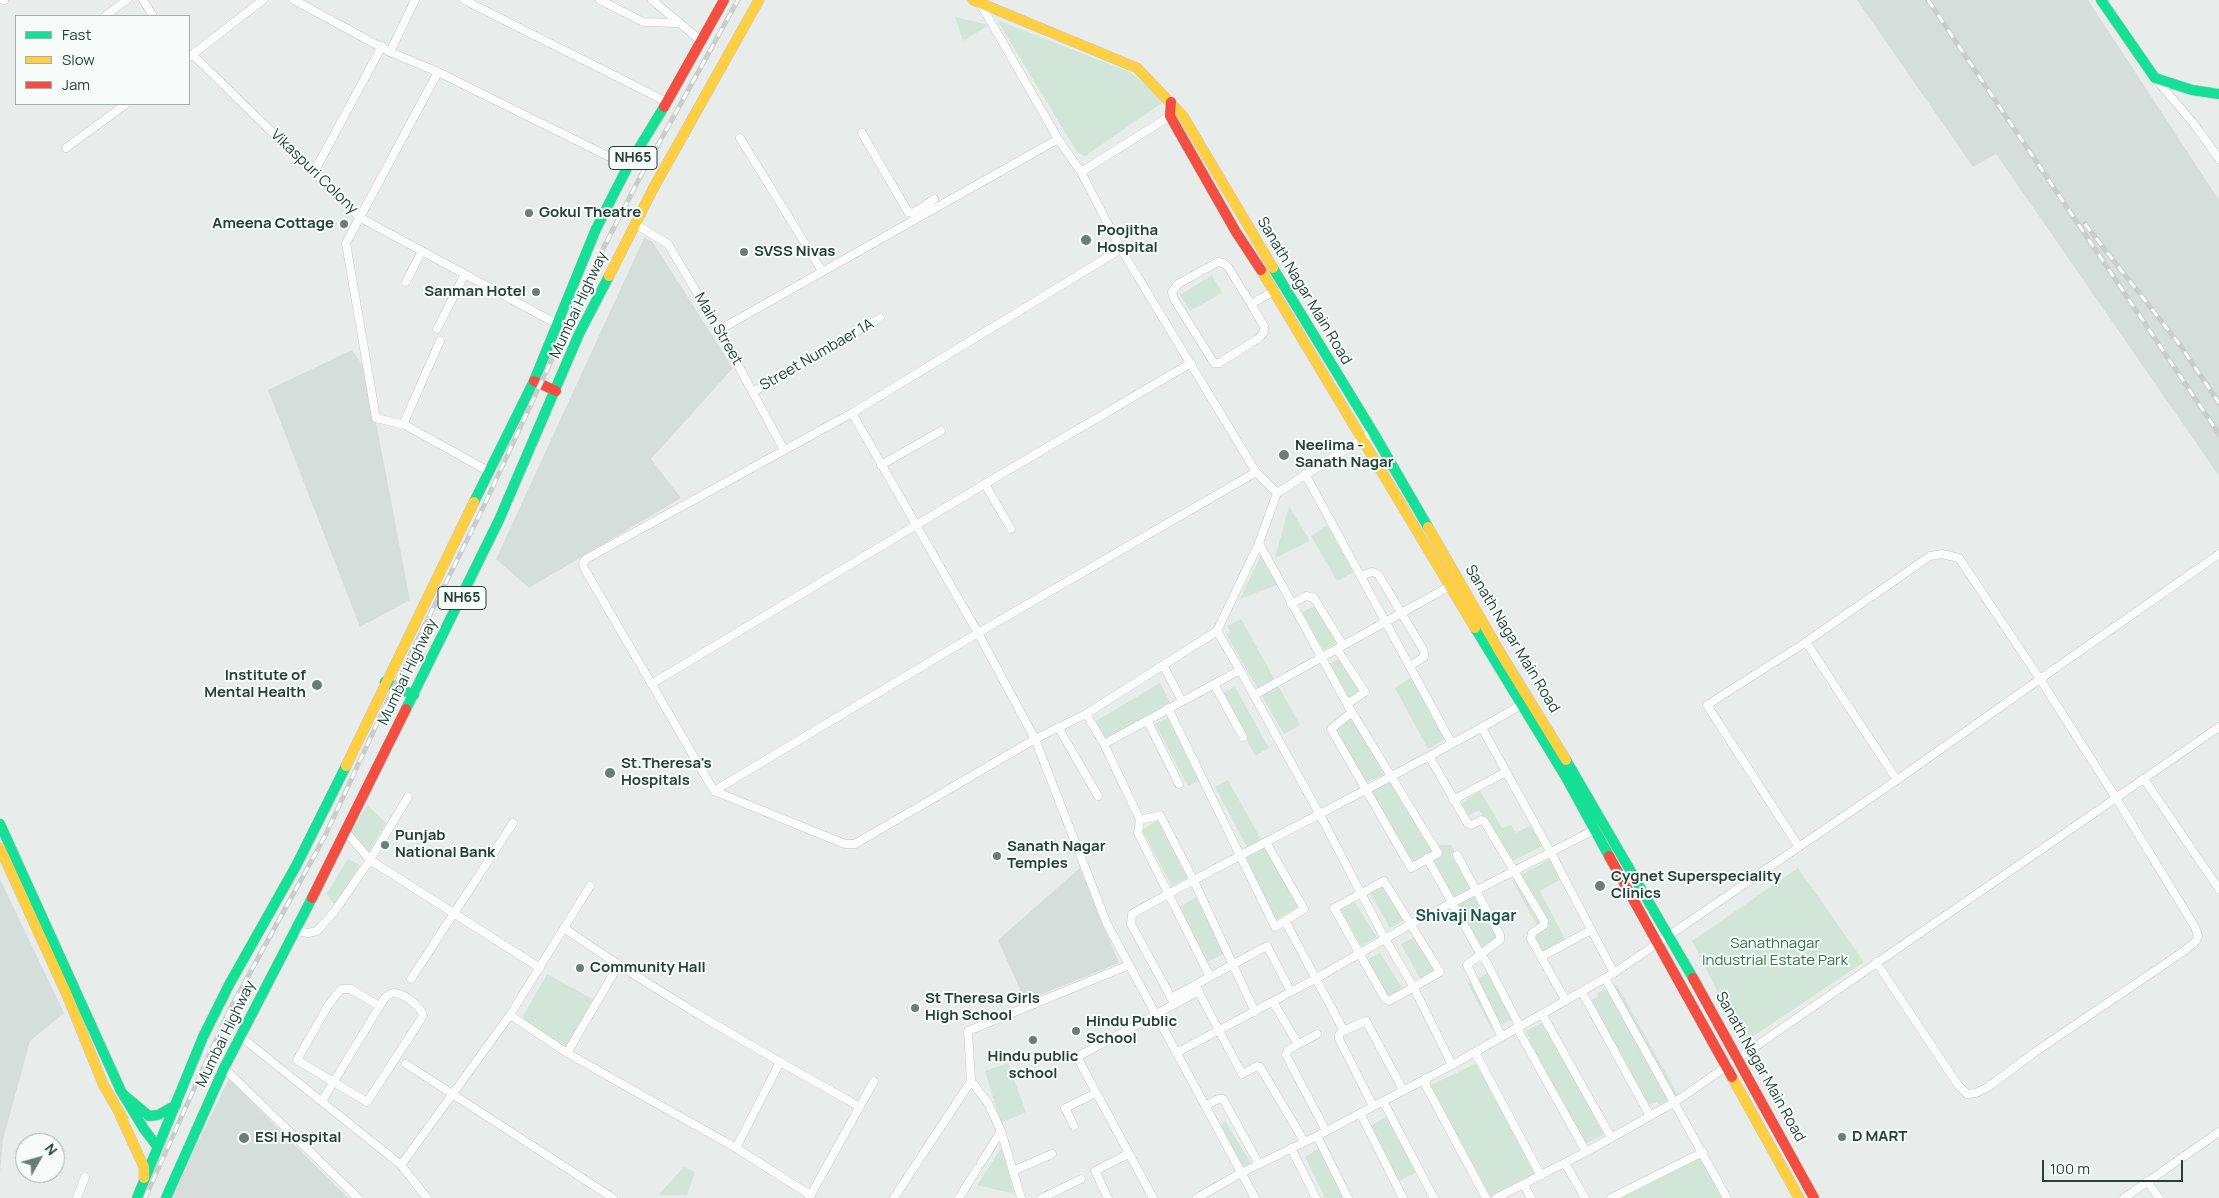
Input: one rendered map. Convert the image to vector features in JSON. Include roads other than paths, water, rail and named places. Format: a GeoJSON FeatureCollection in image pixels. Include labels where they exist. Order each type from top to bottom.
{"type":"FeatureCollection","features":[{"type":"Feature","properties":{"kind":"main road","name":"Mumbai Highway"},"geometry":{"type":"LineString","coordinates":[[137,1198],[202,1037],[296,866],[417,622],[488,471],[534,381],[596,230],[628,166],[667,102],[724,0]]}},
{"type":"Feature","properties":{"kind":"main road","name":"Mumbai Highway"},"geometry":{"type":"LineString","coordinates":[[166,1198],[224,1068],[346,832],[499,520],[579,334],[635,224],[759,0]]}},
{"type":"Feature","properties":{"kind":"main road"},"geometry":{"type":"LineString","coordinates":[[2101,0],[2154,78],[2192,90],[2219,94]]}},
{"type":"Feature","properties":{"kind":"main road","name":"Sanath Nagar Main Road"},"geometry":{"type":"LineString","coordinates":[[976,1],[1137,68],[1183,116],[1231,200],[1373,432],[1501,654],[1670,935],[1814,1198]]}},
{"type":"Feature","properties":{"kind":"main road"},"geometry":{"type":"LineString","coordinates":[[1170,102],[1170,116]]}},
{"type":"Feature","properties":{"kind":"main road","name":"Sanath Nagar Main Road"},"geometry":{"type":"LineString","coordinates":[[1170,116],[1236,232],[1274,290],[1363,437],[1450,586],[1567,779],[1800,1198]]}},
{"type":"Feature","properties":{"kind":"main road"},"geometry":{"type":"LineString","coordinates":[[534,381],[556,391]]}},
{"type":"Feature","properties":{"kind":"main road"},"geometry":{"type":"LineString","coordinates":[[386,682],[414,695]]}},
{"type":"Feature","properties":{"kind":"main road"},"geometry":{"type":"LineString","coordinates":[[0,824],[124,1095],[147,1134],[157,1146]]}},
{"type":"Feature","properties":{"kind":"main road"},"geometry":{"type":"LineString","coordinates":[[0,848],[67,995],[103,1084],[150,1162]]}},
{"type":"Feature","properties":{"kind":"main road"},"geometry":{"type":"LineString","coordinates":[[124,1095],[149,1116],[158,1116],[176,1105]]}},
{"type":"Feature","properties":{"kind":"main road"},"geometry":{"type":"LineString","coordinates":[[120,1115],[144,1167],[144,1182]]}},
{"type":"Feature","properties":{"kind":"street"},"geometry":{"type":"LineString","coordinates":[[106,15],[127,0]]}},
{"type":"Feature","properties":{"kind":"street"},"geometry":{"type":"LineString","coordinates":[[143,0],[152,15]]}},
{"type":"Feature","properties":{"kind":"street"},"geometry":{"type":"LineString","coordinates":[[191,56],[263,0]]}},
{"type":"Feature","properties":{"kind":"street"},"geometry":{"type":"LineString","coordinates":[[294,0],[390,52],[438,72],[628,166]]}},
{"type":"Feature","properties":{"kind":"street"},"geometry":{"type":"LineString","coordinates":[[390,52],[415,0]]}},
{"type":"Feature","properties":{"kind":"street"},"geometry":{"type":"LineString","coordinates":[[464,0],[667,102]]}},
{"type":"Feature","properties":{"kind":"street"},"geometry":{"type":"LineString","coordinates":[[600,0],[643,22],[679,23]]}},
{"type":"Feature","properties":{"kind":"street"},"geometry":{"type":"LineString","coordinates":[[652,0],[700,40]]}},
{"type":"Feature","properties":{"kind":"street"},"geometry":{"type":"LineString","coordinates":[[976,1],[1058,139],[1081,172],[1121,249],[1256,472],[1277,493]]}},
{"type":"Feature","properties":{"kind":"street"},"geometry":{"type":"LineString","coordinates":[[314,172],[382,46]]}},
{"type":"Feature","properties":{"kind":"street","name":"Vikaspuri Colony"},"geometry":{"type":"LineString","coordinates":[[191,56],[360,217],[557,324]]}},
{"type":"Feature","properties":{"kind":"street"},"geometry":{"type":"LineString","coordinates":[[438,72],[347,240],[346,246],[376,418],[405,424],[488,471]]}},
{"type":"Feature","properties":{"kind":"street"},"geometry":{"type":"LineString","coordinates":[[2154,78],[2194,124],[2219,159]]}},
{"type":"Feature","properties":{"kind":"street"},"geometry":{"type":"LineString","coordinates":[[66,148],[125,105]]}},
{"type":"Feature","properties":{"kind":"street"},"geometry":{"type":"LineString","coordinates":[[1081,172],[1170,116]]}},
{"type":"Feature","properties":{"kind":"street"},"geometry":{"type":"LineString","coordinates":[[862,133],[908,212],[912,213],[929,206]]}},
{"type":"Feature","properties":{"kind":"street"},"geometry":{"type":"LineString","coordinates":[[740,138],[822,271]]}},
{"type":"Feature","properties":{"kind":"street"},"geometry":{"type":"LineString","coordinates":[[719,330],[822,271],[929,206],[1058,139]]}},
{"type":"Feature","properties":{"kind":"street","name":"Main Street"},"geometry":{"type":"LineString","coordinates":[[635,224],[668,244],[719,330],[784,450]]}},
{"type":"Feature","properties":{"kind":"street"},"geometry":{"type":"LineString","coordinates":[[1121,249],[852,413],[586,559],[583,563],[651,684],[714,790],[851,845],[1035,739],[1086,714],[1217,631],[1259,543],[1277,493],[1373,432]]}},
{"type":"Feature","properties":{"kind":"street"},"geometry":{"type":"LineString","coordinates":[[406,282],[422,251]]}},
{"type":"Feature","properties":{"kind":"street"},"geometry":{"type":"LineString","coordinates":[[1218,262],[1228,267],[1251,304],[1264,326],[1264,332],[1259,338],[1219,363],[1214,363],[1174,299],[1172,292],[1178,284],[1218,262]]}},
{"type":"Feature","properties":{"kind":"street"},"geometry":{"type":"LineString","coordinates":[[437,329],[465,274]]}},
{"type":"Feature","properties":{"kind":"street"},"geometry":{"type":"LineString","coordinates":[[1251,304],[1274,290]]}},
{"type":"Feature","properties":{"kind":"street","name":"Street Numbaer 1A"},"geometry":{"type":"LineString","coordinates":[[753,392],[880,318]]}},
{"type":"Feature","properties":{"kind":"street"},"geometry":{"type":"LineString","coordinates":[[405,424],[405,420],[440,341]]}},
{"type":"Feature","properties":{"kind":"street"},"geometry":{"type":"LineString","coordinates":[[651,684],[1190,363]]}},
{"type":"Feature","properties":{"kind":"street"},"geometry":{"type":"LineString","coordinates":[[852,413],[978,633],[1035,739],[1107,924],[1255,1198]]}},
{"type":"Feature","properties":{"kind":"street"},"geometry":{"type":"LineString","coordinates":[[881,465],[940,431]]}},
{"type":"Feature","properties":{"kind":"street"},"geometry":{"type":"LineString","coordinates":[[714,790],[978,633],[1256,472]]}},
{"type":"Feature","properties":{"kind":"street"},"geometry":{"type":"LineString","coordinates":[[1305,474],[1452,744]]}},
{"type":"Feature","properties":{"kind":"street"},"geometry":{"type":"LineString","coordinates":[[985,484],[1011,529]]}},
{"type":"Feature","properties":{"kind":"street"},"geometry":{"type":"LineString","coordinates":[[1259,543],[1347,704],[1352,712],[1392,776],[1438,853],[1411,868],[1331,729],[1352,712]]}},
{"type":"Feature","properties":{"kind":"street"},"geometry":{"type":"LineString","coordinates":[[1197,1198],[1241,1173],[1317,1136],[1452,1065],[1614,973],[1897,780],[2219,554]]}},
{"type":"Feature","properties":{"kind":"street"},"geometry":{"type":"LineString","coordinates":[[1799,847],[1706,705],[1806,642],[1930,556],[1952,555],[1959,558],[2040,679],[2116,798],[2195,927],[2198,936],[2196,941],[2184,951],[2035,1052],[1988,1087],[1976,1093],[1967,1094],[1958,1085],[1876,962]]}},
{"type":"Feature","properties":{"kind":"street"},"geometry":{"type":"LineString","coordinates":[[1361,576],[1376,573],[1424,651],[1424,657],[1410,666]]}},
{"type":"Feature","properties":{"kind":"street"},"geometry":{"type":"LineString","coordinates":[[1254,695],[1450,586]]}},
{"type":"Feature","properties":{"kind":"street"},"geometry":{"type":"LineString","coordinates":[[1292,604],[1306,596],[1314,598],[1365,692],[1347,704]]}},
{"type":"Feature","properties":{"kind":"street"},"geometry":{"type":"LineString","coordinates":[[1217,631],[1320,815],[1385,939],[1412,986],[1452,1065]]}},
{"type":"Feature","properties":{"kind":"street"},"geometry":{"type":"LineString","coordinates":[[1806,642],[1897,780]]}},
{"type":"Feature","properties":{"kind":"street"},"geometry":{"type":"LineString","coordinates":[[1163,665],[1182,701]]}},
{"type":"Feature","properties":{"kind":"street"},"geometry":{"type":"LineString","coordinates":[[1104,744],[1240,670]]}},
{"type":"Feature","properties":{"kind":"street"},"geometry":{"type":"LineString","coordinates":[[1214,684],[1243,737]]}},
{"type":"Feature","properties":{"kind":"street"},"geometry":{"type":"LineString","coordinates":[[1173,1000],[1131,924],[1130,918],[1132,914],[1193,880],[1367,790],[1521,705]]}},
{"type":"Feature","properties":{"kind":"street"},"geometry":{"type":"LineString","coordinates":[[1168,708],[1274,927],[1304,909],[1266,842]]}},
{"type":"Feature","properties":{"kind":"street"},"geometry":{"type":"LineString","coordinates":[[1086,714],[1104,744],[1140,820],[1138,832],[1167,894],[1210,977]]}},
{"type":"Feature","properties":{"kind":"street"},"geometry":{"type":"LineString","coordinates":[[1147,720],[1179,784]]}},
{"type":"Feature","properties":{"kind":"street"},"geometry":{"type":"LineString","coordinates":[[1058,727],[1098,796]]}},
{"type":"Feature","properties":{"kind":"street"},"geometry":{"type":"LineString","coordinates":[[1496,1198],[1586,1152],[1676,1102],[1876,962],[2219,727]]}},
{"type":"Feature","properties":{"kind":"street"},"geometry":{"type":"LineString","coordinates":[[1482,728],[1614,973]]}},
{"type":"Feature","properties":{"kind":"street"},"geometry":{"type":"LineString","coordinates":[[1429,756],[1468,824],[1471,825],[1481,820],[1484,821],[1544,921],[1544,925],[1530,935],[1566,1001]]}},
{"type":"Feature","properties":{"kind":"street"},"geometry":{"type":"LineString","coordinates":[[1453,800],[1506,772]]}},
{"type":"Feature","properties":{"kind":"street"},"geometry":{"type":"LineString","coordinates":[[2144,779],[2219,888]]}},
{"type":"Feature","properties":{"kind":"street"},"geometry":{"type":"LineString","coordinates":[[295,931],[308,933],[317,931],[334,912],[370,860],[408,797]]}},
{"type":"Feature","properties":{"kind":"street"},"geometry":{"type":"LineString","coordinates":[[1140,820],[1160,815],[1255,1012]]}},
{"type":"Feature","properties":{"kind":"street"},"geometry":{"type":"LineString","coordinates":[[411,979],[513,823]]}},
{"type":"Feature","properties":{"kind":"street"},"geometry":{"type":"LineString","coordinates":[[1176,1054],[1315,979],[1409,925],[1594,830]]}},
{"type":"Feature","properties":{"kind":"street"},"geometry":{"type":"LineString","coordinates":[[346,832],[370,860],[453,915],[540,968]]}},
{"type":"Feature","properties":{"kind":"street"},"geometry":{"type":"LineString","coordinates":[[1457,855],[1500,935],[1500,940],[1467,965],[1502,1037]]}},
{"type":"Feature","properties":{"kind":"street"},"geometry":{"type":"LineString","coordinates":[[1428,858],[1487,963],[1518,1027],[1586,1152]]}},
{"type":"Feature","properties":{"kind":"street"},"geometry":{"type":"LineString","coordinates":[[1384,881],[1409,925],[1440,972],[1387,1000],[1334,908],[1384,881]]}},
{"type":"Feature","properties":{"kind":"street"},"geometry":{"type":"LineString","coordinates":[[401,1165],[510,1014],[590,886]]}},
{"type":"Feature","properties":{"kind":"street"},"geometry":{"type":"LineString","coordinates":[[1285,921],[1344,1031]]}},
{"type":"Feature","properties":{"kind":"street"},"geometry":{"type":"LineString","coordinates":[[564,928],[618,966],[780,1062],[860,1106]]}},
{"type":"Feature","properties":{"kind":"street"},"geometry":{"type":"LineString","coordinates":[[1541,957],[1591,930]]}},
{"type":"Feature","properties":{"kind":"street"},"geometry":{"type":"LineString","coordinates":[[1153,1198],[1077,1058],[1155,1013],[1173,1000],[1197,988],[1210,977],[1267,946],[1291,992]]}},
{"type":"Feature","properties":{"kind":"street"},"geometry":{"type":"LineString","coordinates":[[895,1198],[971,1081],[969,1030],[1129,965]]}},
{"type":"Feature","properties":{"kind":"street"},"geometry":{"type":"LineString","coordinates":[[567,1053],[618,966]]}},
{"type":"Feature","properties":{"kind":"street"},"geometry":{"type":"LineString","coordinates":[[1605,978],[1676,1102],[1727,1198]]}},
{"type":"Feature","properties":{"kind":"street"},"geometry":{"type":"LineString","coordinates":[[1197,988],[1242,1075],[1258,1066],[1260,1067],[1304,1141]]}},
{"type":"Feature","properties":{"kind":"street"},"geometry":{"type":"LineString","coordinates":[[288,1074],[329,1004],[341,989],[351,989],[380,1006]]}},
{"type":"Feature","properties":{"kind":"street"},"geometry":{"type":"LineString","coordinates":[[1582,992],[1650,1116]]}},
{"type":"Feature","properties":{"kind":"street"},"geometry":{"type":"LineString","coordinates":[[297,1060],[334,1082],[367,1102],[424,1016],[420,1007],[397,993],[389,994],[380,1006],[334,1082],[322,1101]]}},
{"type":"Feature","properties":{"kind":"street"},"geometry":{"type":"LineString","coordinates":[[1273,1002],[1298,1044]]}},
{"type":"Feature","properties":{"kind":"street"},"geometry":{"type":"LineString","coordinates":[[510,1014],[567,1053],[736,1148],[809,1197],[874,1081]]}},
{"type":"Feature","properties":{"kind":"street"},"geometry":{"type":"LineString","coordinates":[[1542,1014],[1608,1132],[1614,1137]]}},
{"type":"Feature","properties":{"kind":"street"},"geometry":{"type":"LineString","coordinates":[[1373,1106],[1338,1035],[1344,1031],[1366,1021],[1402,1090]]}},
{"type":"Feature","properties":{"kind":"street"},"geometry":{"type":"LineString","coordinates":[[1317,1034],[1288,1050],[1286,1055],[1326,1131]]}},
{"type":"Feature","properties":{"kind":"street"},"geometry":{"type":"LineString","coordinates":[[240,1036],[401,1165],[427,1198]]}},
{"type":"Feature","properties":{"kind":"street"},"geometry":{"type":"LineString","coordinates":[[1475,1052],[1541,1176]]}},
{"type":"Feature","properties":{"kind":"street"},"geometry":{"type":"LineString","coordinates":[[736,1148],[780,1062]]}},
{"type":"Feature","properties":{"kind":"street"},"geometry":{"type":"LineString","coordinates":[[406,1064],[613,1198]]}},
{"type":"Feature","properties":{"kind":"street"},"geometry":{"type":"LineString","coordinates":[[224,1068],[358,1198]]}},
{"type":"Feature","properties":{"kind":"street"},"geometry":{"type":"LineString","coordinates":[[1426,1078],[1426,1086],[1486,1198]]}},
{"type":"Feature","properties":{"kind":"street"},"geometry":{"type":"LineString","coordinates":[[971,1081],[988,1103],[1000,1131],[1021,1198]]}},
{"type":"Feature","properties":{"kind":"street"},"geometry":{"type":"LineString","coordinates":[[1074,1126],[1066,1108],[1096,1093]]}},
{"type":"Feature","properties":{"kind":"street"},"geometry":{"type":"LineString","coordinates":[[1205,1106],[1221,1098],[1225,1101],[1259,1164]]}},
{"type":"Feature","properties":{"kind":"street"},"geometry":{"type":"LineString","coordinates":[[1383,1101],[1434,1198]]}},
{"type":"Feature","properties":{"kind":"street"},"geometry":{"type":"LineString","coordinates":[[1360,1113],[1403,1198]]}},
{"type":"Feature","properties":{"kind":"street"},"geometry":{"type":"LineString","coordinates":[[959,1198],[1000,1131]]}},
{"type":"Feature","properties":{"kind":"street"},"geometry":{"type":"LineString","coordinates":[[2124,1198],[2219,1132]]}},
{"type":"Feature","properties":{"kind":"street"},"geometry":{"type":"LineString","coordinates":[[1317,1136],[1348,1198]]}},
{"type":"Feature","properties":{"kind":"street"},"geometry":{"type":"LineString","coordinates":[[1291,1148],[1316,1198]]}},
{"type":"Feature","properties":{"kind":"street"},"geometry":{"type":"LineString","coordinates":[[1611,1198],[1703,1152]]}},
{"type":"Feature","properties":{"kind":"street"},"geometry":{"type":"LineString","coordinates":[[1012,1171],[1052,1154]]}},
{"type":"Feature","properties":{"kind":"street"},"geometry":{"type":"LineString","coordinates":[[1108,1198],[1095,1170],[1128,1154]]}},
{"type":"Feature","properties":{"kind":"street"},"geometry":{"type":"LineString","coordinates":[[1565,1163],[1585,1198]]}},
{"type":"Feature","properties":{"kind":"street"},"geometry":{"type":"LineString","coordinates":[[77,1198],[85,1177]]}},
{"type":"Feature","properties":{"kind":"street"},"geometry":{"type":"LineString","coordinates":[[1042,1198],[1081,1179]]}},
{"type":"Feature","properties":{"kind":"street"},"geometry":{"type":"LineString","coordinates":[[2147,1181],[2159,1198]]}},
{"type":"Feature","properties":{"kind":"street"},"geometry":{"type":"LineString","coordinates":[[1524,1185],[1531,1198]]}},
{"type":"Feature","properties":{"kind":"railway"},"geometry":{"type":"LineString","coordinates":[[145,1198],[229,1011],[325,836],[394,687],[481,512],[604,247],[638,181],[738,0]]}},
{"type":"Feature","properties":{"kind":"railway"},"geometry":{"type":"LineString","coordinates":[[1928,0],[2219,434]]}},
{"type":"Feature","properties":{"kind":"railway"},"geometry":{"type":"LineString","coordinates":[[2085,224],[2180,345],[2219,403]]}},
{"type":"Feature","properties":{"kind":"place","name":"Gokul Theatre"},"geometry":{"type":"Point","coordinates":[529,213]}},
{"type":"Feature","properties":{"kind":"place","name":"Ameena Cottage"},"geometry":{"type":"Point","coordinates":[344,224]}},
{"type":"Feature","properties":{"kind":"place","name":"Poojitha Hospital"},"geometry":{"type":"Point","coordinates":[1086,240]}},
{"type":"Feature","properties":{"kind":"place","name":"SVSS Nivas"},"geometry":{"type":"Point","coordinates":[744,252]}},
{"type":"Feature","properties":{"kind":"place","name":"Sanman Hotel"},"geometry":{"type":"Point","coordinates":[536,292]}},
{"type":"Feature","properties":{"kind":"place","name":"Neelima - Sanath Nagar"},"geometry":{"type":"Point","coordinates":[1284,455]}},
{"type":"Feature","properties":{"kind":"place","name":"Institute of Mental Health"},"geometry":{"type":"Point","coordinates":[317,685]}},
{"type":"Feature","properties":{"kind":"place","name":"St.Theresa's Hospitals"},"geometry":{"type":"Point","coordinates":[610,773]}},
{"type":"Feature","properties":{"kind":"place","name":"Punjab National Bank"},"geometry":{"type":"Point","coordinates":[385,845]}},
{"type":"Feature","properties":{"kind":"place","name":"Sanath Nagar Temples"},"geometry":{"type":"Point","coordinates":[997,856]}},
{"type":"Feature","properties":{"kind":"place","name":"Cygnet Superspeciality Clinics"},"geometry":{"type":"Point","coordinates":[1600,886]}},
{"type":"Feature","properties":{"kind":"place","name":"Community Hall"},"geometry":{"type":"Point","coordinates":[580,968]}},
{"type":"Feature","properties":{"kind":"place","name":"St Theresa Girls High School"},"geometry":{"type":"Point","coordinates":[915,1008]}},
{"type":"Feature","properties":{"kind":"place","name":"Hindu Public School"},"geometry":{"type":"Point","coordinates":[1076,1031]}},
{"type":"Feature","properties":{"kind":"place","name":"Hindu public school"},"geometry":{"type":"Point","coordinates":[1033,1040]}},
{"type":"Feature","properties":{"kind":"place","name":"D MART"},"geometry":{"type":"Point","coordinates":[1842,1137]}},
{"type":"Feature","properties":{"kind":"place","name":"ESI Hospital"},"geometry":{"type":"Point","coordinates":[244,1138]}},
{"type":"Feature","properties":{"kind":"district","name":"Shivaji Nagar"},"geometry":{"type":"Point","coordinates":[1466,917]}},
{"type":"Feature","properties":{"kind":"park label","name":"Sanathnagar Industrial Estate Park"},"geometry":{"type":"Point","coordinates":[1775,952]}}]}
